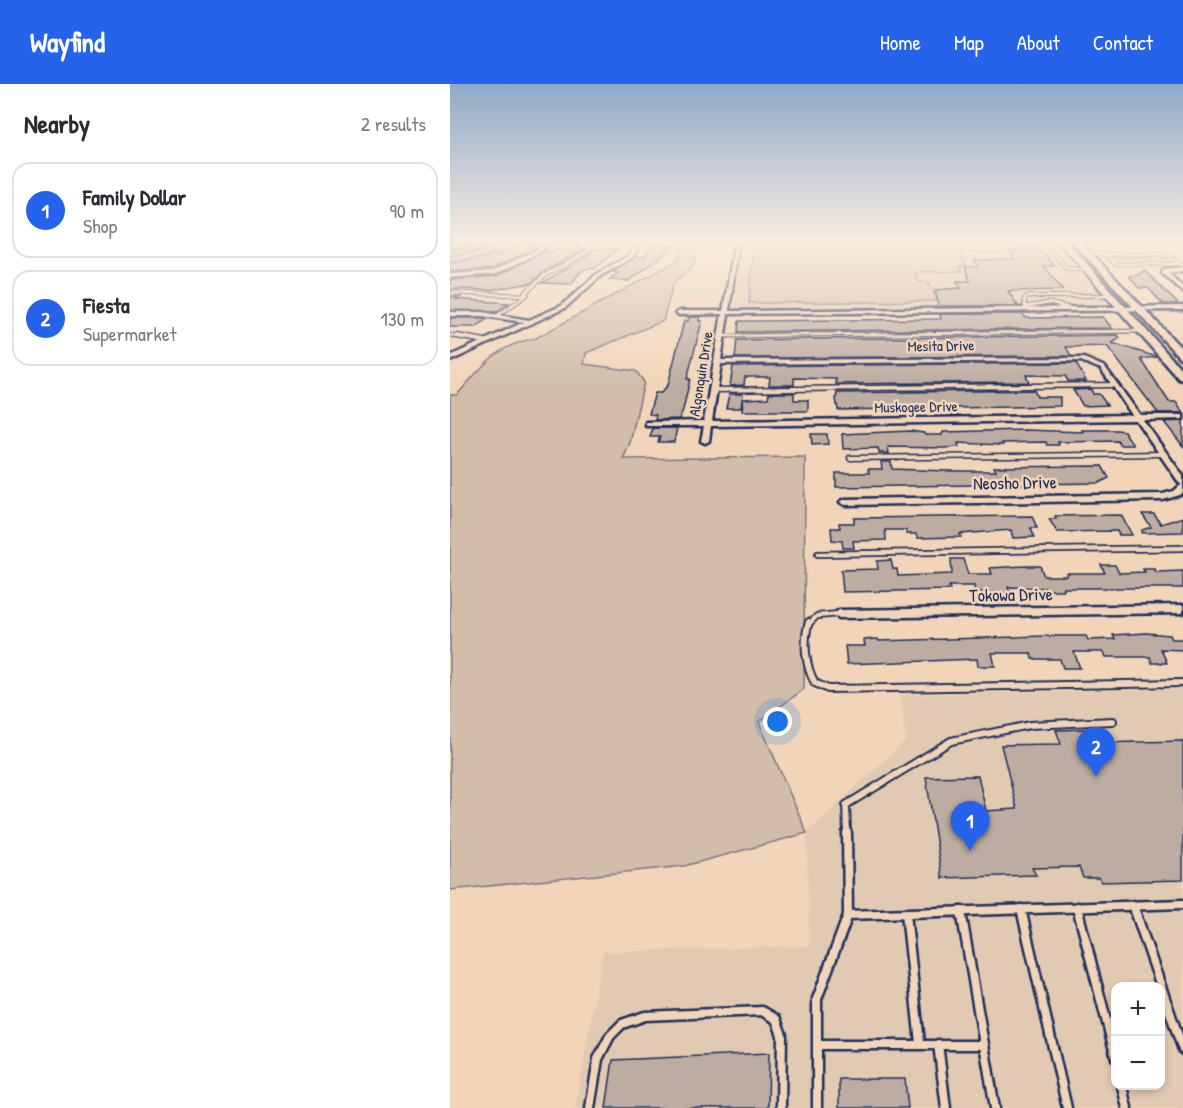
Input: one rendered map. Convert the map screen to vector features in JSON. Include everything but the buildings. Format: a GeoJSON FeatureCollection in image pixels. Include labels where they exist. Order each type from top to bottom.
{"type":"FeatureCollection","features":[{"type":"Feature","properties":{"kind":"main road"},"geometry":{"type":"LineString","coordinates":[[1106,290],[1183,377]]}},
{"type":"Feature","properties":{"kind":"main road"},"geometry":{"type":"LineString","coordinates":[[1122,290],[1183,356]]}},
{"type":"Feature","properties":{"kind":"street"},"geometry":{"type":"LineString","coordinates":[[450,359],[484,341],[563,307],[582,290]]}},
{"type":"Feature","properties":{"kind":"street","name":"Algonquin Drive"},"geometry":{"type":"LineString","coordinates":[[705,441],[728,290]]}},
{"type":"Feature","properties":{"kind":"street"},"geometry":{"type":"LineString","coordinates":[[678,313],[1183,308]]}},
{"type":"Feature","properties":{"kind":"street"},"geometry":{"type":"LineString","coordinates":[[450,314],[497,316],[529,321]]}},
{"type":"Feature","properties":{"kind":"street","name":"Mesita Drive"},"geometry":{"type":"LineString","coordinates":[[717,362],[1070,358],[1093,362],[1103,368],[1138,417]]}},
{"type":"Feature","properties":{"kind":"street"},"geometry":{"type":"LineString","coordinates":[[1138,417],[1183,482]]}},
{"type":"Feature","properties":{"kind":"street","name":"Muskogee Drive"},"geometry":{"type":"LineString","coordinates":[[650,424],[1183,417]]}},
{"type":"Feature","properties":{"kind":"street","name":"Neosho Drive"},"geometry":{"type":"LineString","coordinates":[[845,502],[1163,497],[1177,493],[1183,487]]}},
{"type":"Feature","properties":{"kind":"street","name":"Tokowa Drive"},"geometry":{"type":"LineString","coordinates":[[839,614],[1183,609]]}},
{"type":"Feature","properties":{"kind":"lane"},"geometry":{"type":"LineString","coordinates":[[450,293],[525,293],[529,290]]}},
{"type":"Feature","properties":{"kind":"lane"},"geometry":{"type":"LineString","coordinates":[[497,316],[522,300],[527,295],[525,293]]}},
{"type":"Feature","properties":{"kind":"lane"},"geometry":{"type":"LineString","coordinates":[[1026,308],[1024,301],[1026,297],[1111,295]]}},
{"type":"Feature","properties":{"kind":"lane"},"geometry":{"type":"LineString","coordinates":[[721,336],[1143,331]]}},
{"type":"Feature","properties":{"kind":"lane"},"geometry":{"type":"LineString","coordinates":[[450,335],[484,341]]}},
{"type":"Feature","properties":{"kind":"lane"},"geometry":{"type":"LineString","coordinates":[[712,390],[1115,385]]}},
{"type":"Feature","properties":{"kind":"lane"},"geometry":{"type":"LineString","coordinates":[[850,458],[1165,454]]}},
{"type":"Feature","properties":{"kind":"lane"},"geometry":{"type":"LineString","coordinates":[[818,554],[1183,548]]}},
{"type":"Feature","properties":{"kind":"lane"},"geometry":{"type":"LineString","coordinates":[[839,614],[813,617],[808,624],[808,670],[813,682],[821,688],[833,690],[1183,683]]}},
{"type":"Feature","properties":{"kind":"lane"},"geometry":{"type":"LineString","coordinates":[[817,1108],[817,999],[848,915],[846,805],[951,741],[1030,725],[1113,721]]}},
{"type":"Feature","properties":{"kind":"lane"},"geometry":{"type":"LineString","coordinates":[[848,915],[1183,903]]}},
{"type":"Feature","properties":{"kind":"lane"},"geometry":{"type":"LineString","coordinates":[[1133,905],[1183,1050]]}},
{"type":"Feature","properties":{"kind":"lane"},"geometry":{"type":"LineString","coordinates":[[1077,907],[1111,1039]]}},
{"type":"Feature","properties":{"kind":"lane"},"geometry":{"type":"LineString","coordinates":[[1022,909],[1067,1108]]}},
{"type":"Feature","properties":{"kind":"lane"},"geometry":{"type":"LineString","coordinates":[[962,911],[995,1108]]}},
{"type":"Feature","properties":{"kind":"lane"},"geometry":{"type":"LineString","coordinates":[[906,913],[920,1043]]}},
{"type":"Feature","properties":{"kind":"lane"},"geometry":{"type":"LineString","coordinates":[[590,1108],[598,1059],[610,1036],[622,1024],[645,1016],[762,1011],[776,1019],[782,1035],[781,1108]]}},
{"type":"Feature","properties":{"kind":"lane"},"geometry":{"type":"LineString","coordinates":[[817,1045],[920,1043],[984,1045]]}},
{"type":"Feature","properties":{"kind":"lane"},"geometry":{"type":"LineString","coordinates":[[938,1044],[946,1108]]}},
{"type":"Feature","properties":{"kind":"lane"},"geometry":{"type":"LineString","coordinates":[[1123,1090],[1127,1108]]}},
{"type":"Feature","properties":{"kind":"shaded area"},"geometry":{"type":"Polygon","coordinates":[[[624,290],[672,290],[663,321],[586,353],[584,364],[636,371],[644,382],[630,443],[623,459],[805,457],[804,689],[759,722],[807,833],[684,866],[450,890],[450,395],[457,395],[491,358],[500,352],[510,346],[536,338],[624,290]]]}},
{"type":"Feature","properties":{"kind":"shaded area"},"geometry":{"type":"Polygon","coordinates":[[[736,290],[1097,290],[1110,305],[734,308],[736,290]]]}},
{"type":"Feature","properties":{"kind":"shaded area"},"geometry":{"type":"Polygon","coordinates":[[[750,290],[932,290],[937,301],[749,303],[750,290]]]}},
{"type":"Feature","properties":{"kind":"shaded area"},"geometry":{"type":"Polygon","coordinates":[[[1183,689],[1183,1108],[575,1108],[603,952],[809,946],[807,833],[906,740],[900,695],[1183,689]]]}},
{"type":"Feature","properties":{"kind":"place","name":"Fiesta"},"geometry":{"type":"Point","coordinates":[1096,777]}},
{"type":"Feature","properties":{"kind":"place","name":"Family Dollar"},"geometry":{"type":"Point","coordinates":[970,851]}}]}
